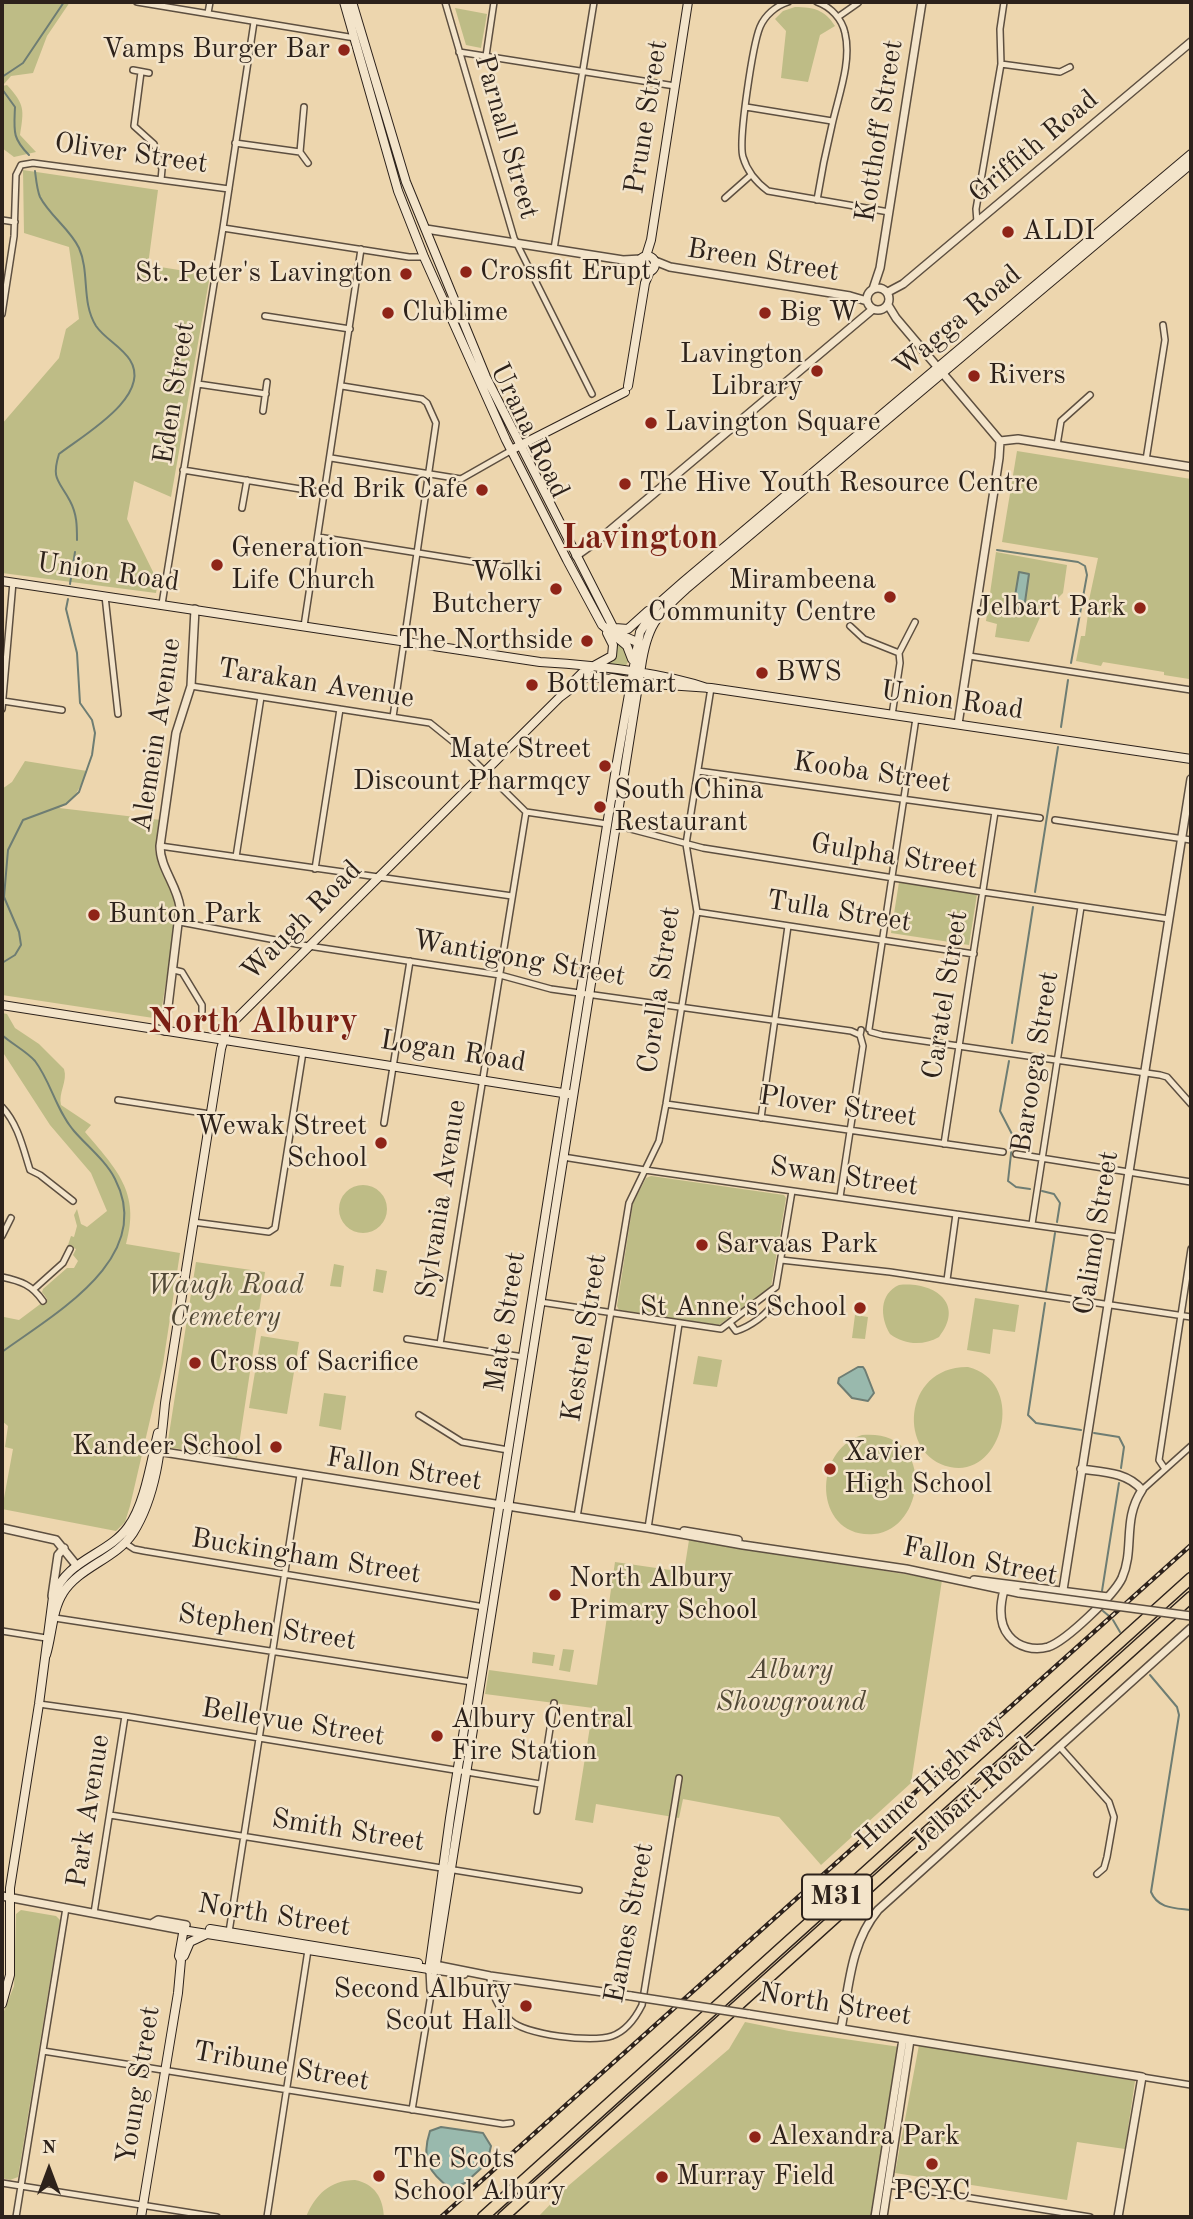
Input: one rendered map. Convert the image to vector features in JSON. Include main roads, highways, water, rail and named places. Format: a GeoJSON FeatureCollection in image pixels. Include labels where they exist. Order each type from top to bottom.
{"type":"FeatureCollection","features":[{"type":"Feature","properties":{"kind":"highway","name":"Hume Highway"},"geometry":{"type":"LineString","coordinates":[[481,2217],[1191,1578]]}},
{"type":"Feature","properties":{"kind":"highway","name":"Hume Highway"},"geometry":{"type":"LineString","coordinates":[[503,2217],[1191,1597]]}},
{"type":"Feature","properties":{"kind":"main road","name":"Urana Road"},"geometry":{"type":"LineString","coordinates":[[344,2],[406,182],[515,448]]}},
{"type":"Feature","properties":{"kind":"main road","name":"Urana Road"},"geometry":{"type":"LineString","coordinates":[[352,2],[358,37],[398,191],[424,257],[452,321],[606,624],[627,646],[634,675]]}},
{"type":"Feature","properties":{"kind":"main road","name":"Prune Street"},"geometry":{"type":"LineString","coordinates":[[515,448],[627,389],[688,2]]}},
{"type":"Feature","properties":{"kind":"main road","name":"Wagga Road"},"geometry":{"type":"LineString","coordinates":[[634,675],[637,642],[643,625],[658,604],[689,582],[1191,159]]}},
{"type":"Feature","properties":{"kind":"main road"},"geometry":{"type":"LineString","coordinates":[[415,233],[426,229]]}},
{"type":"Feature","properties":{"kind":"main road"},"geometry":{"type":"LineString","coordinates":[[452,321],[458,310]]}},
{"type":"Feature","properties":{"kind":"main road","name":"Union Road"},"geometry":{"type":"LineString","coordinates":[[2,581],[1191,759]]}},
{"type":"Feature","properties":{"kind":"main road","name":"Wagga Road"},"geometry":{"type":"LineString","coordinates":[[634,675],[646,639],[657,617],[689,582]]}},
{"type":"Feature","properties":{"kind":"main road"},"geometry":{"type":"LineString","coordinates":[[606,624],[617,629],[626,629],[658,604]]}},
{"type":"Feature","properties":{"kind":"main road","name":"Urana Road"},"geometry":{"type":"LineString","coordinates":[[606,624],[637,642]]}},
{"type":"Feature","properties":{"kind":"main road","name":"Waugh Road"},"geometry":{"type":"LineString","coordinates":[[561,697],[569,685],[588,669],[609,658],[613,652],[613,643],[606,624]]}},
{"type":"Feature","properties":{"kind":"main road"},"geometry":{"type":"LineString","coordinates":[[637,642],[643,654]]}},
{"type":"Feature","properties":{"kind":"main road","name":"Union Road"},"geometry":{"type":"LineString","coordinates":[[540,662],[570,669],[588,669],[617,680],[634,675]]}},
{"type":"Feature","properties":{"kind":"main road"},"geometry":{"type":"LineString","coordinates":[[569,685],[572,678],[570,669]]}},
{"type":"Feature","properties":{"kind":"main road","name":"Mate Street"},"geometry":{"type":"LineString","coordinates":[[462,1772],[472,1682],[504,1507],[508,1450],[569,1094],[634,675]]}},
{"type":"Feature","properties":{"kind":"main road","name":"Waugh Road"},"geometry":{"type":"LineString","coordinates":[[46,1655],[61,1595],[69,1585],[125,1543],[145,1508],[165,1403],[210,1114],[223,1040],[230,1024],[561,697],[589,676],[617,680]]}},
{"type":"Feature","properties":{"kind":"main road","name":"Logan Road"},"geometry":{"type":"LineString","coordinates":[[2,1005],[569,1094]]}},
{"type":"Feature","properties":{"kind":"main road","name":"Mate Street"},"geometry":{"type":"LineString","coordinates":[[432,1967],[504,1507],[563,1157],[569,1094]]}},
{"type":"Feature","properties":{"kind":"main road","name":"Waugh Road"},"geometry":{"type":"LineString","coordinates":[[46,1655],[52,1600],[60,1582],[127,1529],[157,1451]]}},
{"type":"Feature","properties":{"kind":"main road"},"geometry":{"type":"LineString","coordinates":[[77,1566],[83,1574]]}},
{"type":"Feature","properties":{"kind":"main road"},"geometry":{"type":"LineString","coordinates":[[2,2004],[9,1975],[6,1897],[46,1655]]}},
{"type":"Feature","properties":{"kind":"main road","name":"Mate Street"},"geometry":{"type":"LineString","coordinates":[[432,1967],[432,1940],[447,1869]]}},
{"type":"Feature","properties":{"kind":"main road","name":"North Street"},"geometry":{"type":"LineString","coordinates":[[185,1928],[308,1950],[432,1967]]}},
{"type":"Feature","properties":{"kind":"main road","name":"North Street"},"geometry":{"type":"LineString","coordinates":[[185,1928],[229,1932],[393,1958],[432,1967]]}},
{"type":"Feature","properties":{"kind":"main road","name":"Young Street"},"geometry":{"type":"LineString","coordinates":[[141,2217],[183,1958],[185,1928]]}},
{"type":"Feature","properties":{"kind":"main road"},"geometry":{"type":"LineString","coordinates":[[183,1958],[193,1940],[213,1935]]}},
{"type":"Feature","properties":{"kind":"main road"},"geometry":{"type":"LineString","coordinates":[[393,1958],[421,1957],[429,1951],[432,1940]]}},
{"type":"Feature","properties":{"kind":"waterway"},"geometry":{"type":"LineString","coordinates":[[2,77],[23,63],[64,2]]}},
{"type":"Feature","properties":{"kind":"waterway"},"geometry":{"type":"LineString","coordinates":[[2,89],[15,107],[15,134],[29,155]]}},
{"type":"Feature","properties":{"kind":"waterway"},"geometry":{"type":"LineString","coordinates":[[35,171],[40,197],[79,248],[91,317],[100,331],[130,360],[134,374],[132,387],[112,414],[59,454],[56,475],[74,511],[77,540]]}},
{"type":"Feature","properties":{"kind":"waterway"},"geometry":{"type":"LineString","coordinates":[[997,550],[1078,562],[1085,566],[1087,575],[1071,663]]}},
{"type":"Feature","properties":{"kind":"waterway"},"geometry":{"type":"LineString","coordinates":[[70,584],[75,552]]}},
{"type":"Feature","properties":{"kind":"waterway"},"geometry":{"type":"LineString","coordinates":[[2,963],[15,955],[21,945],[19,932],[4,897],[8,850],[23,820],[66,804],[79,792],[92,755],[95,733],[92,720],[80,703],[77,653],[66,609],[68,599]]}},
{"type":"Feature","properties":{"kind":"waterway"},"geometry":{"type":"LineString","coordinates":[[1061,727],[1068,680]]}},
{"type":"Feature","properties":{"kind":"waterway"},"geometry":{"type":"LineString","coordinates":[[1035,892],[1058,747]]}},
{"type":"Feature","properties":{"kind":"waterway"},"geometry":{"type":"LineString","coordinates":[[1012,1043],[1033,907]]}},
{"type":"Feature","properties":{"kind":"waterway"},"geometry":{"type":"LineString","coordinates":[[2,1035],[35,1061],[68,1123],[111,1172],[124,1208],[122,1234],[111,1258],[93,1281],[47,1320],[2,1352]]}},
{"type":"Feature","properties":{"kind":"waterway"},"geometry":{"type":"LineString","coordinates":[[1009,1061],[1000,1111],[1013,1136],[1008,1181],[1016,1187],[1030,1189]]}},
{"type":"Feature","properties":{"kind":"waterway"},"geometry":{"type":"LineString","coordinates":[[1042,1191],[1054,1194],[1060,1203],[1057,1222]]}},
{"type":"Feature","properties":{"kind":"waterway"},"geometry":{"type":"LineString","coordinates":[[1046,1291],[1055,1233]]}},
{"type":"Feature","properties":{"kind":"waterway"},"geometry":{"type":"LineString","coordinates":[[1045,1303],[1028,1415],[1036,1423],[1081,1430]]}},
{"type":"Feature","properties":{"kind":"waterway"},"geometry":{"type":"LineString","coordinates":[[1094,1433],[1119,1437],[1124,1447],[1121,1468]]}},
{"type":"Feature","properties":{"kind":"waterway"},"geometry":{"type":"LineString","coordinates":[[1102,1591],[1119,1483]]}},
{"type":"Feature","properties":{"kind":"waterway"},"geometry":{"type":"LineString","coordinates":[[1103,1611],[1109,1616]]}},
{"type":"Feature","properties":{"kind":"waterway"},"geometry":{"type":"LineString","coordinates":[[1113,1620],[1120,1632]]}},
{"type":"Feature","properties":{"kind":"waterway"},"geometry":{"type":"LineString","coordinates":[[1150,1675],[1177,1707],[1179,1715],[1151,1892],[1163,1905],[1191,1910]]}},
{"type":"Feature","properties":{"kind":"railway"},"geometry":{"type":"LineString","coordinates":[[441,2217],[1191,1545]]}},
{"type":"Feature","properties":{"kind":"place","name":"Vamps Burger Bar"},"geometry":{"type":"Point","coordinates":[344,50]}},
{"type":"Feature","properties":{"kind":"place","name":"ALDI"},"geometry":{"type":"Point","coordinates":[1008,232]}},
{"type":"Feature","properties":{"kind":"place","name":"Crossfit Erupt"},"geometry":{"type":"Point","coordinates":[466,272]}},
{"type":"Feature","properties":{"kind":"place","name":"St. Peter's Lavington"},"geometry":{"type":"Point","coordinates":[406,274]}},
{"type":"Feature","properties":{"kind":"place","name":"Clublime"},"geometry":{"type":"Point","coordinates":[388,313]}},
{"type":"Feature","properties":{"kind":"place","name":"Big W"},"geometry":{"type":"Point","coordinates":[765,313]}},
{"type":"Feature","properties":{"kind":"place","name":"Lavington Library"},"geometry":{"type":"Point","coordinates":[817,371]}},
{"type":"Feature","properties":{"kind":"place","name":"Rivers"},"geometry":{"type":"Point","coordinates":[974,376]}},
{"type":"Feature","properties":{"kind":"place","name":"Lavington Square"},"geometry":{"type":"Point","coordinates":[651,423]}},
{"type":"Feature","properties":{"kind":"place","name":"The Hive Youth Resource Centre"},"geometry":{"type":"Point","coordinates":[625,484]}},
{"type":"Feature","properties":{"kind":"place","name":"Red Brik Cafe"},"geometry":{"type":"Point","coordinates":[482,490]}},
{"type":"Feature","properties":{"kind":"place","name":"Generation Life Church"},"geometry":{"type":"Point","coordinates":[217,565]}},
{"type":"Feature","properties":{"kind":"place","name":"Wolki Butchery"},"geometry":{"type":"Point","coordinates":[556,589]}},
{"type":"Feature","properties":{"kind":"place","name":"Mirambeena Community Centre"},"geometry":{"type":"Point","coordinates":[890,597]}},
{"type":"Feature","properties":{"kind":"place","name":"Jelbart Park"},"geometry":{"type":"Point","coordinates":[1140,608]}},
{"type":"Feature","properties":{"kind":"place","name":"The Northside"},"geometry":{"type":"Point","coordinates":[587,641]}},
{"type":"Feature","properties":{"kind":"place","name":"BWS"},"geometry":{"type":"Point","coordinates":[762,673]}},
{"type":"Feature","properties":{"kind":"place","name":"Bottlemart"},"geometry":{"type":"Point","coordinates":[532,685]}},
{"type":"Feature","properties":{"kind":"place","name":"Mate Street Discount Pharmqcy"},"geometry":{"type":"Point","coordinates":[605,766]}},
{"type":"Feature","properties":{"kind":"place","name":"South China Restaurant"},"geometry":{"type":"Point","coordinates":[600,807]}},
{"type":"Feature","properties":{"kind":"place","name":"Bunton Park"},"geometry":{"type":"Point","coordinates":[94,915]}},
{"type":"Feature","properties":{"kind":"place","name":"Wewak Street School"},"geometry":{"type":"Point","coordinates":[381,1143]}},
{"type":"Feature","properties":{"kind":"place","name":"Sarvaas Park"},"geometry":{"type":"Point","coordinates":[702,1245]}},
{"type":"Feature","properties":{"kind":"place","name":"St Anne's School"},"geometry":{"type":"Point","coordinates":[860,1308]}},
{"type":"Feature","properties":{"kind":"place","name":"Cross of Sacrifice"},"geometry":{"type":"Point","coordinates":[195,1363]}},
{"type":"Feature","properties":{"kind":"place","name":"Kandeer School"},"geometry":{"type":"Point","coordinates":[276,1447]}},
{"type":"Feature","properties":{"kind":"place","name":"Xavier High School"},"geometry":{"type":"Point","coordinates":[830,1469]}},
{"type":"Feature","properties":{"kind":"place","name":"North Albury Primary School"},"geometry":{"type":"Point","coordinates":[555,1595]}},
{"type":"Feature","properties":{"kind":"place","name":"Albury Central Fire Station"},"geometry":{"type":"Point","coordinates":[437,1736]}},
{"type":"Feature","properties":{"kind":"place","name":"Second Albury Scout Hall"},"geometry":{"type":"Point","coordinates":[526,2006]}},
{"type":"Feature","properties":{"kind":"place","name":"Alexandra Park"},"geometry":{"type":"Point","coordinates":[755,2137]}},
{"type":"Feature","properties":{"kind":"place","name":"PCYC"},"geometry":{"type":"Point","coordinates":[932,2164]}},
{"type":"Feature","properties":{"kind":"place","name":"The Scots School Albury"},"geometry":{"type":"Point","coordinates":[379,2176]}},
{"type":"Feature","properties":{"kind":"place","name":"Murray Field"},"geometry":{"type":"Point","coordinates":[662,2177]}},
{"type":"Feature","properties":{"kind":"district","name":"Lavington"},"geometry":{"type":"Point","coordinates":[640,539]}},
{"type":"Feature","properties":{"kind":"district","name":"North Albury"},"geometry":{"type":"Point","coordinates":[253,1023]}},
{"type":"Feature","properties":{"kind":"park label","name":"Waugh Road Cemetery"},"geometry":{"type":"Point","coordinates":[225,1302]}},
{"type":"Feature","properties":{"kind":"park label","name":"Albury Showground"},"geometry":{"type":"Point","coordinates":[791,1687]}}]}
